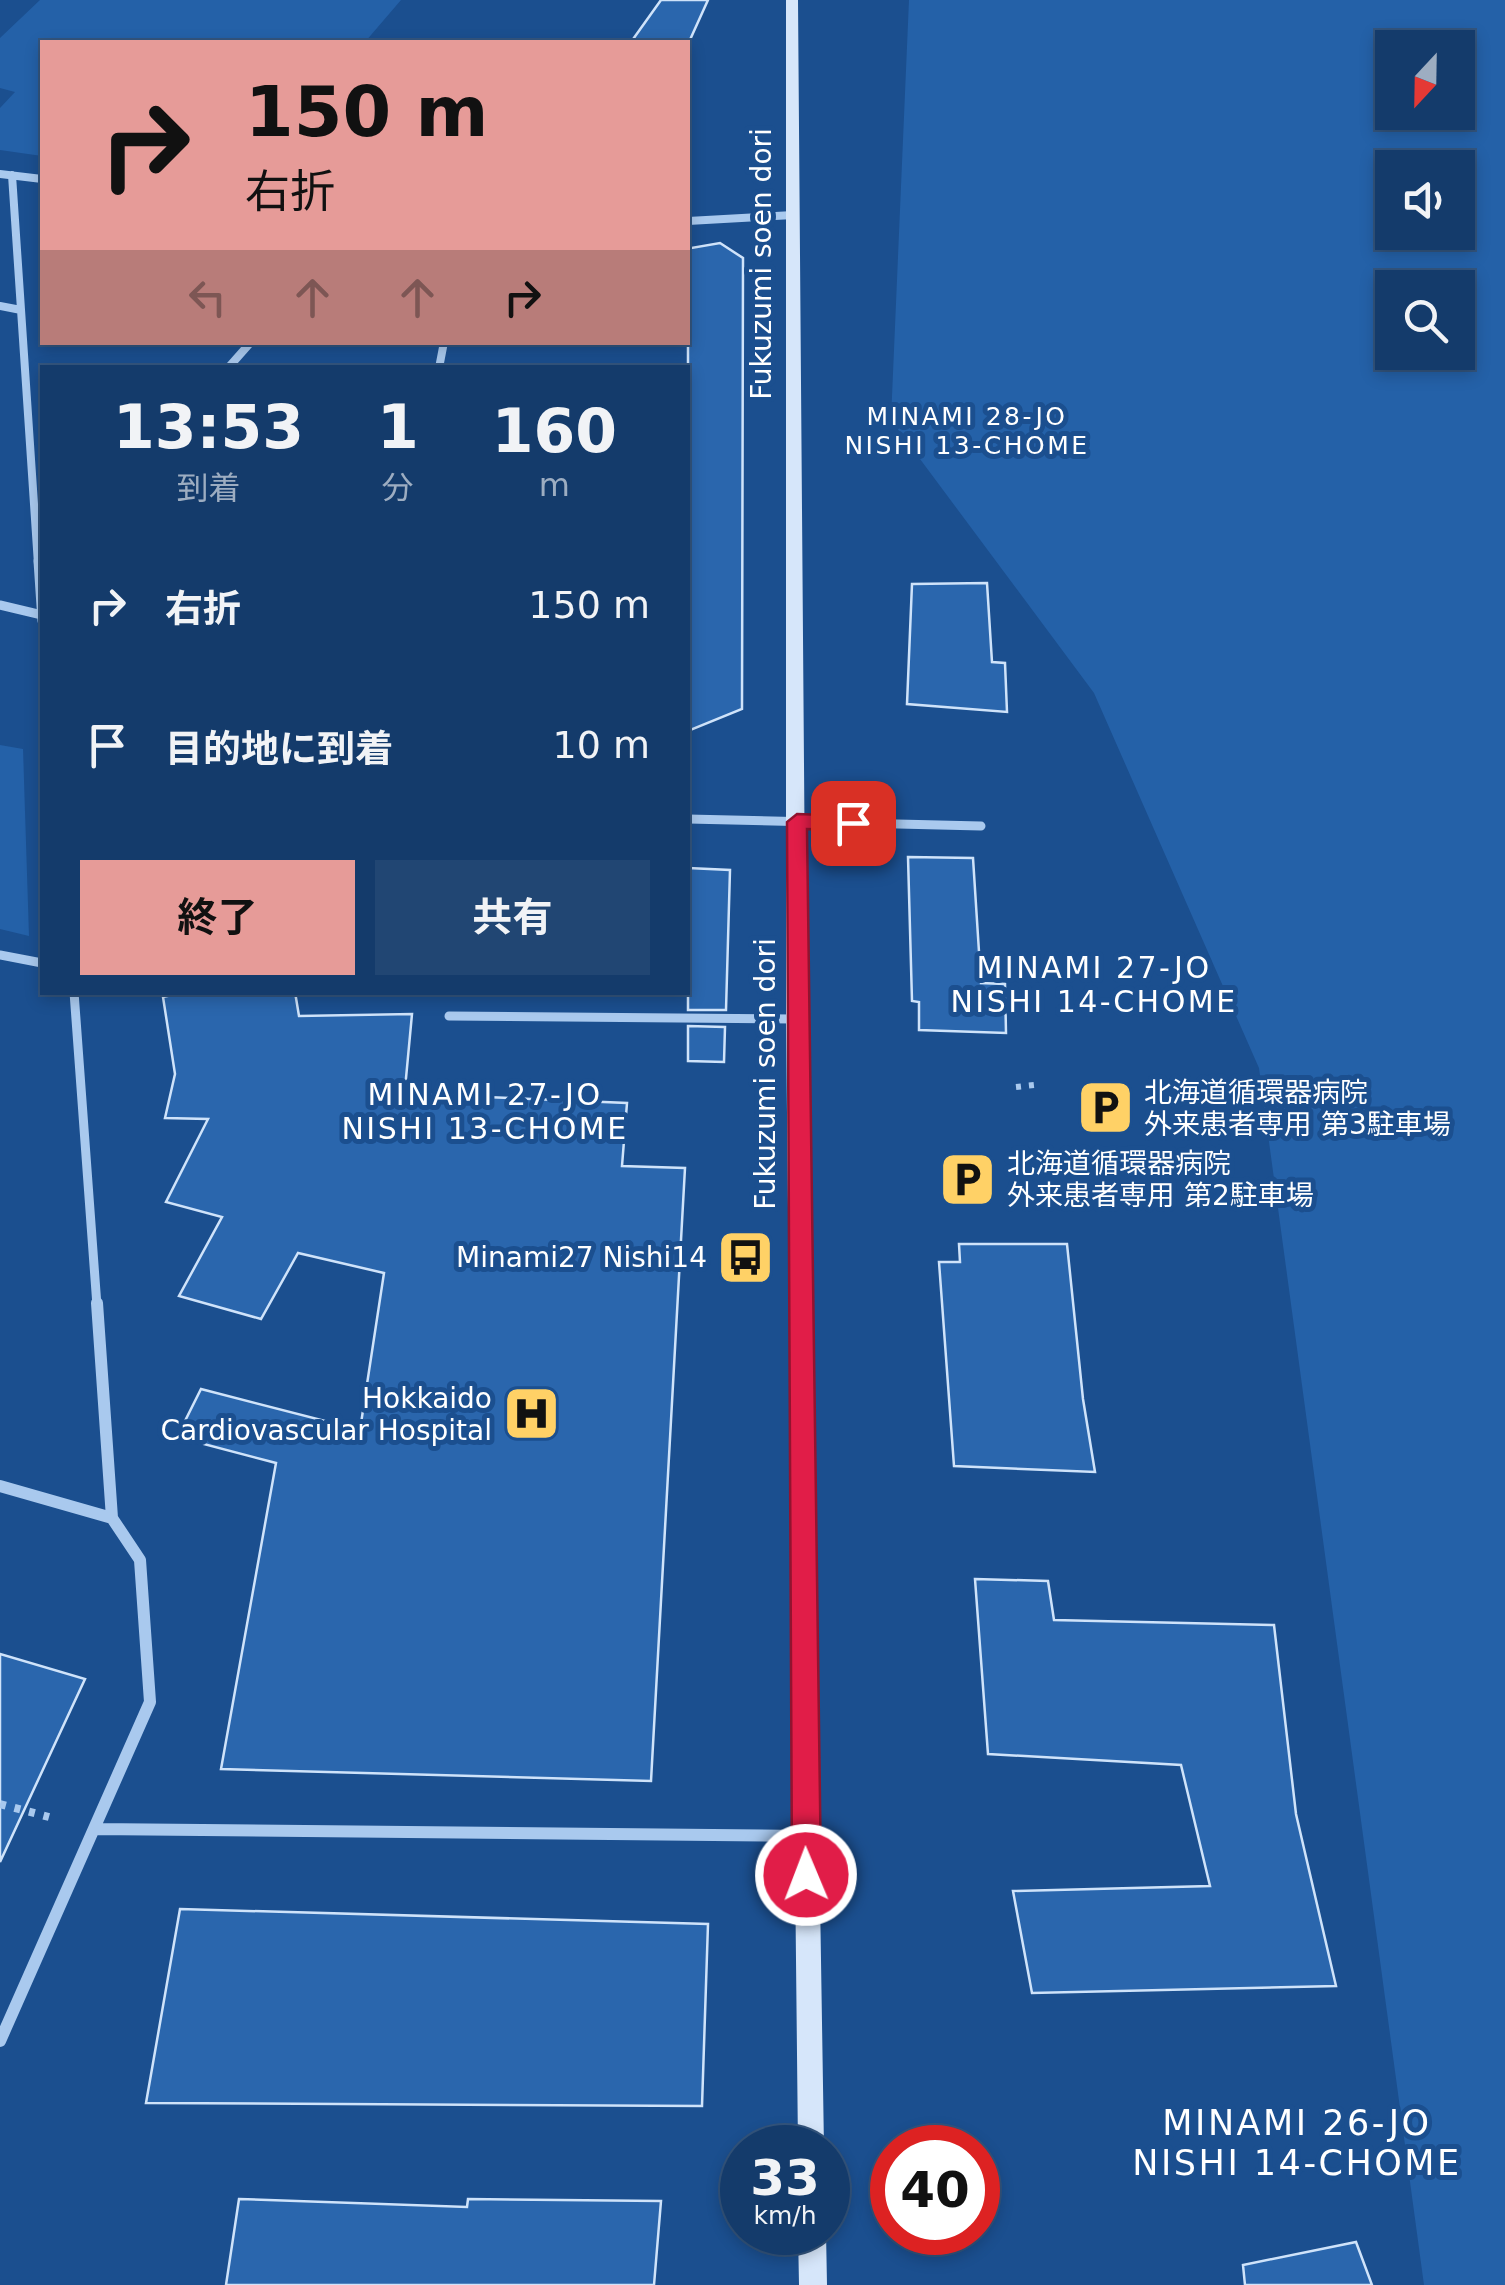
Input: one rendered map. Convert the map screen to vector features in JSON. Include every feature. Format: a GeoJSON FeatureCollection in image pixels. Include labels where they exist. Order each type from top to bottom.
{"type":"FeatureCollection","features":[{"type":"Feature","properties":{"kind":"street","name":"Fukuzumi soen dori"},"geometry":{"type":"LineString","coordinates":[[792,0],[796,1018],[810,2125]]}},
{"type":"Feature","properties":{"kind":"street"},"geometry":{"type":"LineString","coordinates":[[0,174],[40,180]]}},
{"type":"Feature","properties":{"kind":"street"},"geometry":{"type":"LineString","coordinates":[[12,175],[40,538]]}},
{"type":"Feature","properties":{"kind":"street"},"geometry":{"type":"LineString","coordinates":[[690,221],[793,215]]}},
{"type":"Feature","properties":{"kind":"street"},"geometry":{"type":"LineString","coordinates":[[0,306],[21,310]]}},
{"type":"Feature","properties":{"kind":"street"},"geometry":{"type":"LineString","coordinates":[[231,365],[248,345]]}},
{"type":"Feature","properties":{"kind":"street"},"geometry":{"type":"LineString","coordinates":[[0,606],[40,617]]}},
{"type":"Feature","properties":{"kind":"street"},"geometry":{"type":"LineString","coordinates":[[690,819],[981,826]]}},
{"type":"Feature","properties":{"kind":"street"},"geometry":{"type":"LineString","coordinates":[[0,955],[40,963]]}},
{"type":"Feature","properties":{"kind":"street"},"geometry":{"type":"LineString","coordinates":[[0,2041],[150,1702],[140,1560],[112,1518],[74,995]]}},
{"type":"Feature","properties":{"kind":"street"},"geometry":{"type":"LineString","coordinates":[[449,1016],[796,1018]]}},
{"type":"Feature","properties":{"kind":"street"},"geometry":{"type":"LineString","coordinates":[[0,1486],[112,1518]]}},
{"type":"Feature","properties":{"kind":"street"},"geometry":{"type":"LineString","coordinates":[[94,1829],[806,1836]]}},
{"type":"Feature","properties":{"kind":"street"},"geometry":{"type":"LineString","coordinates":[[812,2255],[813,2285]]}},
{"type":"Feature","properties":{"kind":"path"},"geometry":{"type":"LineString","coordinates":[[1016,1087],[1034,1085]]}},
{"type":"Feature","properties":{"kind":"path"},"geometry":{"type":"LineString","coordinates":[[0,1804],[49,1817]]}},
{"type":"Feature","properties":{"kind":"shaded area"},"geometry":{"type":"Polygon","coordinates":[[[40,0],[401,0],[367,40],[40,40],[40,156],[0,150],[0,108],[15,92],[0,88],[0,38],[40,0]]]}},
{"type":"Feature","properties":{"kind":"shaded area"},"geometry":{"type":"Polygon","coordinates":[[[909,0],[1505,0],[1505,2285],[1424,2285],[1259,1068],[1094,693],[891,420],[909,0]]]}},
{"type":"Feature","properties":{"kind":"shaded area"},"geometry":{"type":"Polygon","coordinates":[[[0,745],[23,749],[29,936],[0,929],[0,745]]]}},
{"type":"Feature","properties":{"kind":"building"},"geometry":{"type":"Polygon","coordinates":[[[661,0],[708,0],[690,40],[632,40],[661,0]]]}},
{"type":"Feature","properties":{"kind":"building"},"geometry":{"type":"Polygon","coordinates":[[[720,243],[743,258],[742,709],[690,730],[688,345],[691,248],[720,243]]]}},
{"type":"Feature","properties":{"kind":"building"},"geometry":{"type":"Polygon","coordinates":[[[987,583],[992,662],[1005,663],[1007,712],[907,704],[912,584],[987,583]]]}},
{"type":"Feature","properties":{"kind":"building"},"geometry":{"type":"Polygon","coordinates":[[[908,857],[973,858],[981,983],[1005,984],[1006,1033],[919,1030],[919,1002],[912,1001],[908,857]]]}},
{"type":"Feature","properties":{"kind":"building"},"geometry":{"type":"Polygon","coordinates":[[[690,868],[730,870],[726,1010],[688,1010],[690,868]]]}},
{"type":"Feature","properties":{"kind":"building"},"geometry":{"type":"Polygon","coordinates":[[[296,995],[299,1016],[412,1014],[405,1089],[413,1089],[412,1094],[627,1103],[622,1166],[685,1168],[651,1781],[221,1769],[276,1463],[177,1437],[201,1389],[360,1430],[384,1273],[298,1253],[261,1319],[179,1296],[222,1217],[166,1202],[208,1119],[165,1118],[175,1074],[163,997],[296,995]]]}},
{"type":"Feature","properties":{"kind":"building"},"geometry":{"type":"Polygon","coordinates":[[[688,1026],[725,1027],[724,1062],[688,1061],[688,1026]]]}},
{"type":"Feature","properties":{"kind":"building"},"geometry":{"type":"Polygon","coordinates":[[[959,1244],[1067,1244],[1083,1399],[1095,1472],[954,1466],[939,1262],[960,1262],[959,1244]]]}},
{"type":"Feature","properties":{"kind":"building"},"geometry":{"type":"Polygon","coordinates":[[[975,1579],[1048,1581],[1054,1620],[1274,1625],[1296,1814],[1336,1986],[1032,1993],[1013,1891],[1210,1886],[1181,1765],[988,1754],[975,1579]]]}},
{"type":"Feature","properties":{"kind":"building"},"geometry":{"type":"Polygon","coordinates":[[[0,1654],[85,1679],[0,1862],[0,1654]]]}},
{"type":"Feature","properties":{"kind":"building"},"geometry":{"type":"Polygon","coordinates":[[[180,1909],[708,1924],[702,2106],[146,2103],[180,1909]]]}},
{"type":"Feature","properties":{"kind":"building"},"geometry":{"type":"Polygon","coordinates":[[[239,2199],[467,2207],[468,2199],[661,2201],[654,2285],[226,2285],[239,2199]]]}},
{"type":"Feature","properties":{"kind":"building"},"geometry":{"type":"Polygon","coordinates":[[[1356,2242],[1372,2285],[1245,2285],[1243,2265],[1356,2242]]]}},
{"type":"Feature","properties":{"kind":"place","name":"北海道循環器病院 外来患者専用 第3駐車場"},"geometry":{"type":"Point","coordinates":[1105,1108]}},
{"type":"Feature","properties":{"kind":"place","name":"北海道循環器病院 外来患者専用 第2駐車場"},"geometry":{"type":"Point","coordinates":[968,1179]}},
{"type":"Feature","properties":{"kind":"place","name":"Minami27 Nishi14"},"geometry":{"type":"Point","coordinates":[746,1257]}},
{"type":"Feature","properties":{"kind":"place","name":"Hokkaido Cardiovascular Hospital"},"geometry":{"type":"Point","coordinates":[531,1414]}},
{"type":"Feature","properties":{"kind":"district","name":"MINAMI 28-JO NISHI 13-CHOME"},"geometry":{"type":"Point","coordinates":[967,430]}},
{"type":"Feature","properties":{"kind":"district","name":"MINAMI 27-JO NISHI 14-CHOME"},"geometry":{"type":"Point","coordinates":[1094,984]}},
{"type":"Feature","properties":{"kind":"district","name":"MINAMI 27-JO NISHI 13-CHOME"},"geometry":{"type":"Point","coordinates":[485,1111]}},
{"type":"Feature","properties":{"kind":"district","name":"MINAMI 26-JO NISHI 14-CHOME"},"geometry":{"type":"Point","coordinates":[1297,2143]}},
{"type":"Feature","properties":{"kind":"route"},"geometry":{"type":"LineString","coordinates":[[806,1875],[797,822],[853,823]]}}]}
